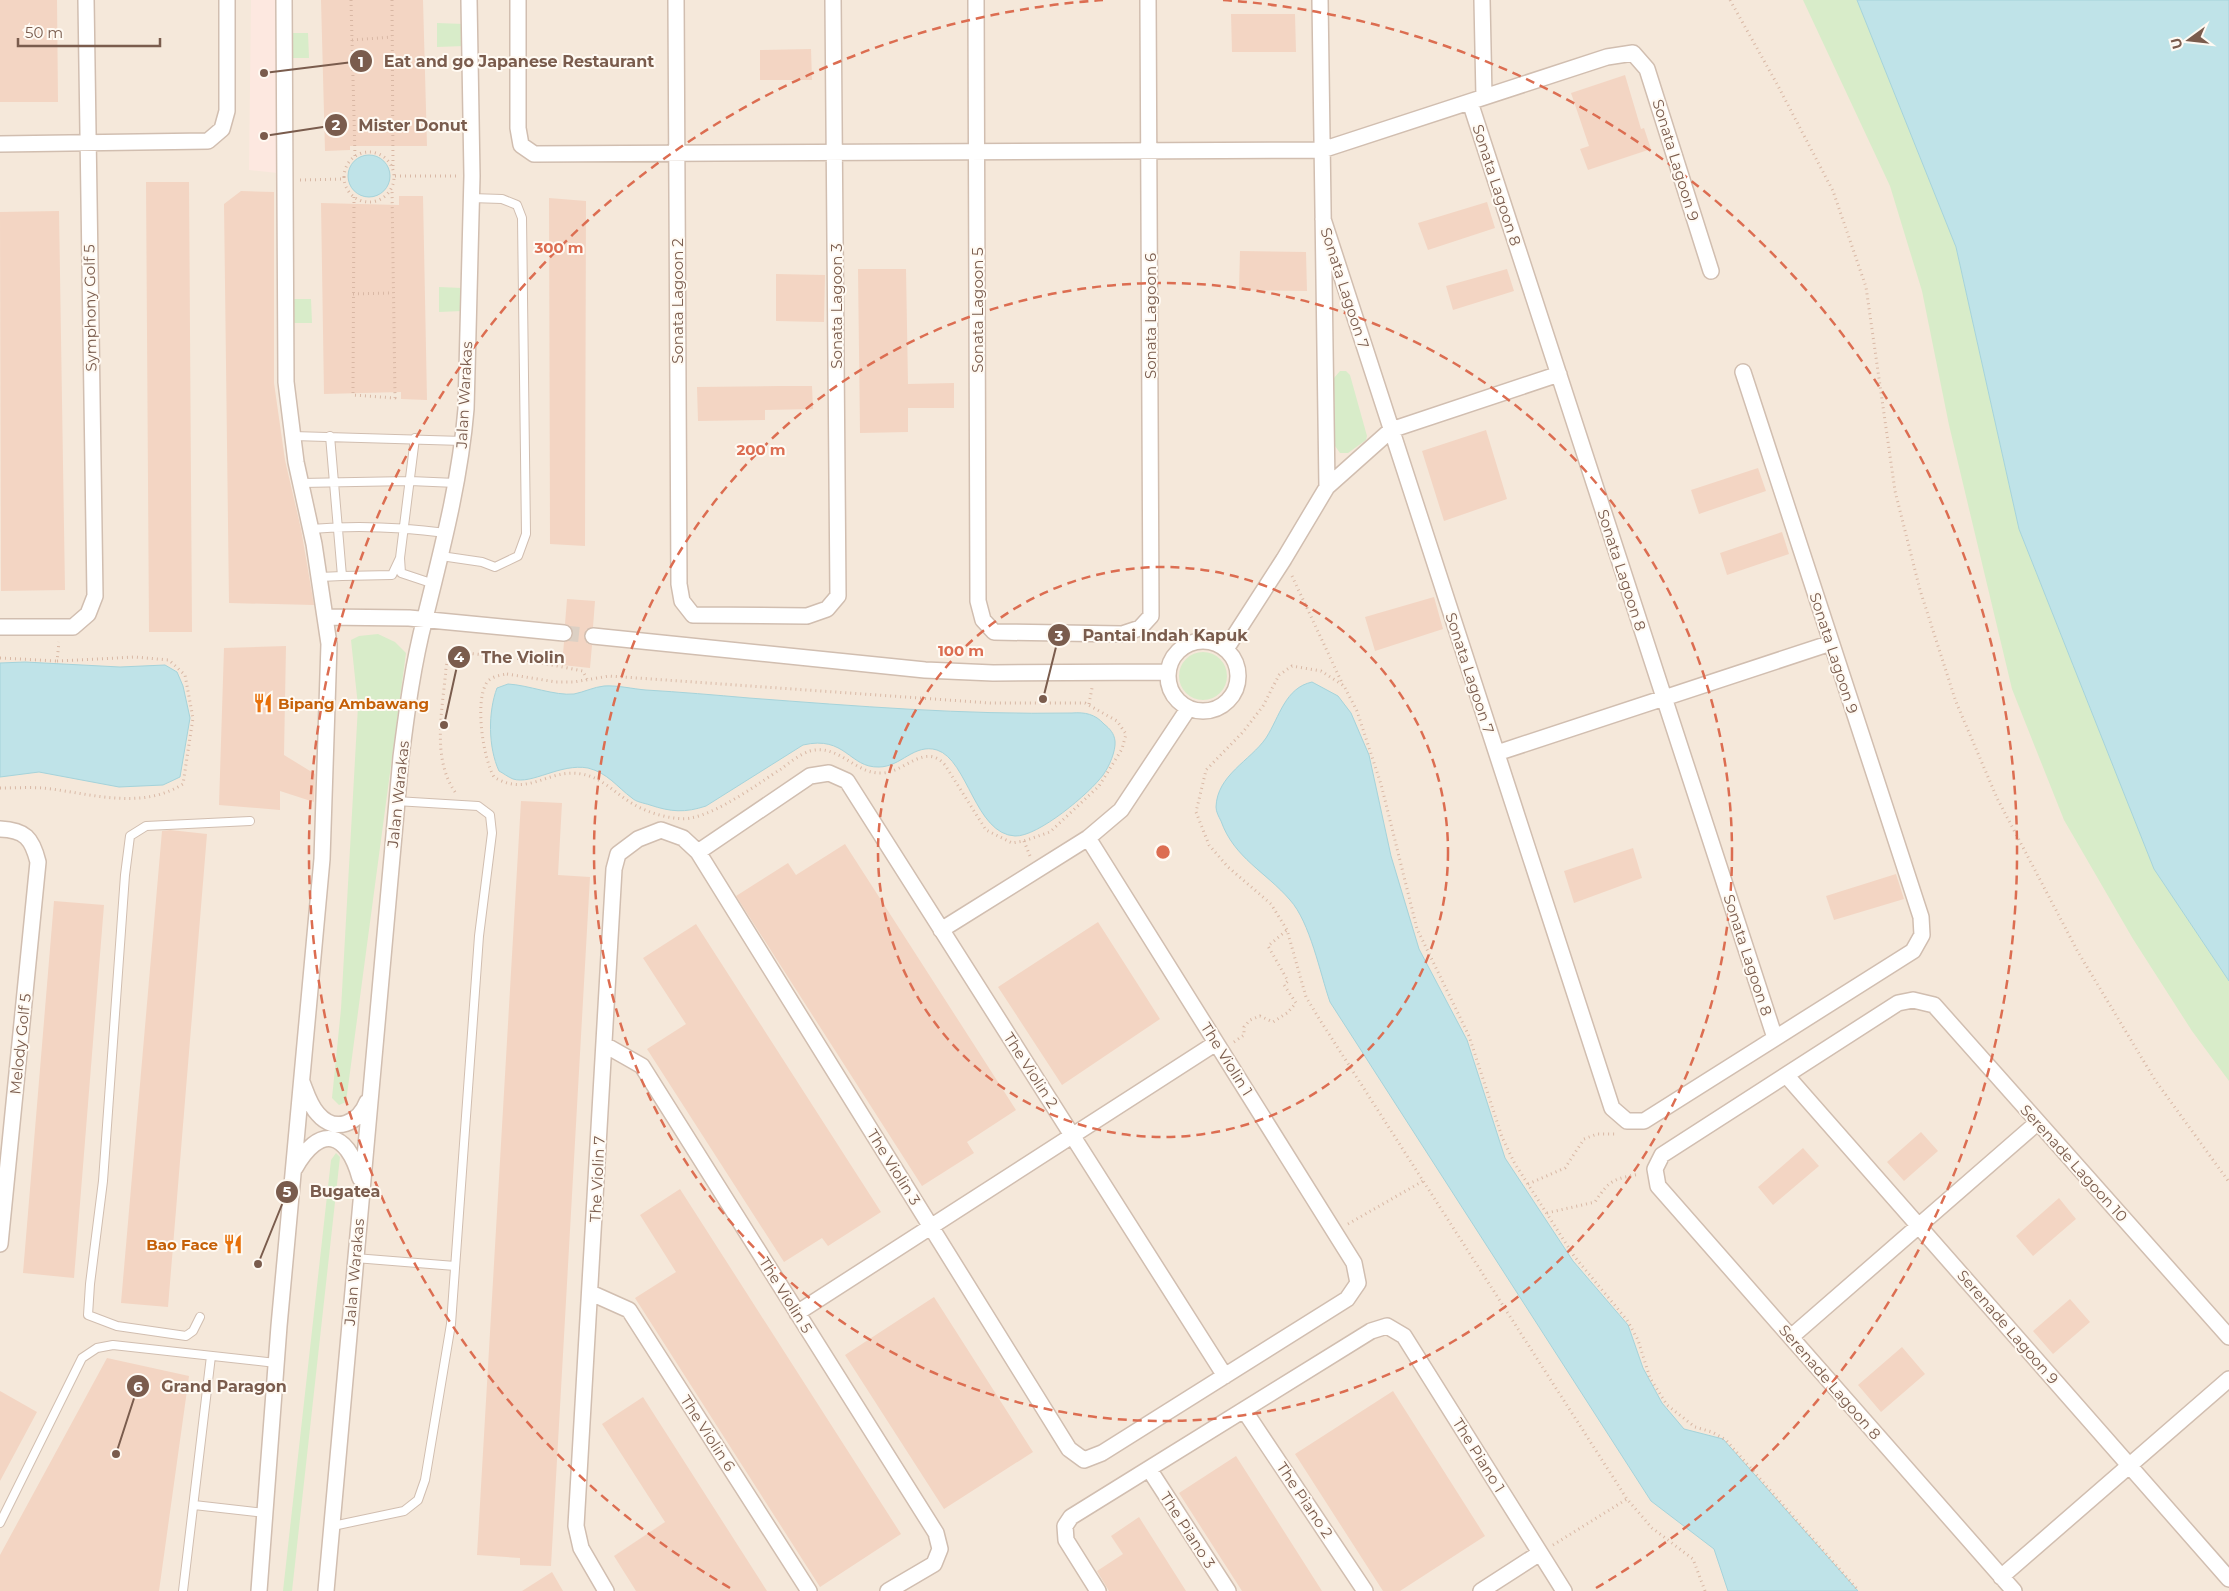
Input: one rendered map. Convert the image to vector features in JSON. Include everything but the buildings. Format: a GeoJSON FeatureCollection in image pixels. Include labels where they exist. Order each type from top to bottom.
{"type":"FeatureCollection","features":[{"type":"Feature","properties":{"kind":"street","name":"Symphony Golf 5"},"geometry":{"type":"LineString","coordinates":[[60,627],[73,627],[88,614],[95,596],[86,0]]}},
{"type":"Feature","properties":{"kind":"street"},"geometry":{"type":"LineString","coordinates":[[0,144],[208,141],[222,129],[228,111],[227,0]]}},
{"type":"Feature","properties":{"kind":"street"},"geometry":{"type":"LineString","coordinates":[[259,1591],[276,1364],[322,860],[329,644],[320,577],[301,483],[286,382],[284,0]]}},
{"type":"Feature","properties":{"kind":"street","name":"Jalan Warakas"},"geometry":{"type":"LineString","coordinates":[[326,1591],[396,801],[409,692],[424,619],[446,533],[463,441],[466,409],[472,176],[468,0]]}},
{"type":"Feature","properties":{"kind":"street"},"geometry":{"type":"LineString","coordinates":[[518,0],[518,128],[521,145],[534,154],[1322,150],[1477,99]]}},
{"type":"Feature","properties":{"kind":"street","name":"Sonata Lagoon 2"},"geometry":{"type":"LineString","coordinates":[[676,0],[679,584],[682,601]]}},
{"type":"Feature","properties":{"kind":"street","name":"Sonata Lagoon 3"},"geometry":{"type":"LineString","coordinates":[[682,601],[692,615],[807,616],[827,609],[838,596],[833,0]]}},
{"type":"Feature","properties":{"kind":"street","name":"Sonata Lagoon 5"},"geometry":{"type":"LineString","coordinates":[[976,0],[978,601],[983,620]]}},
{"type":"Feature","properties":{"kind":"street","name":"Sonata Lagoon 6"},"geometry":{"type":"LineString","coordinates":[[983,620],[994,632],[1122,634],[1140,628],[1151,616],[1148,0]]}},
{"type":"Feature","properties":{"kind":"street"},"geometry":{"type":"LineString","coordinates":[[1320,0],[1327,487]]}},
{"type":"Feature","properties":{"kind":"street","name":"Sonata Lagoon 8"},"geometry":{"type":"LineString","coordinates":[[1482,0],[1477,99],[1559,374],[1775,1038]]}},
{"type":"Feature","properties":{"kind":"street","name":"Sonata Lagoon 9"},"geometry":{"type":"LineString","coordinates":[[1477,99],[1606,57],[1633,53],[1647,69],[1711,271]]}},
{"type":"Feature","properties":{"kind":"street","name":"Sonata Lagoon 7"},"geometry":{"type":"LineString","coordinates":[[1323,219],[1612,1108],[1627,1121]]}},
{"type":"Feature","properties":{"kind":"street","name":"Sonata Lagoon 9"},"geometry":{"type":"LineString","coordinates":[[1742,372],[1921,916],[1922,935],[1913,951],[1775,1038]]}},
{"type":"Feature","properties":{"kind":"street"},"geometry":{"type":"LineString","coordinates":[[1226,649],[1284,559],[1327,487],[1391,430],[1559,374]]}},
{"type":"Feature","properties":{"kind":"street"},"geometry":{"type":"LineString","coordinates":[[326,617],[424,619],[564,633]]}},
{"type":"Feature","properties":{"kind":"street"},"geometry":{"type":"LineString","coordinates":[[0,627],[60,627]]}},
{"type":"Feature","properties":{"kind":"street"},"geometry":{"type":"LineString","coordinates":[[593,636],[925,670],[993,674],[1168,672]]}},
{"type":"Feature","properties":{"kind":"street"},"geometry":{"type":"LineString","coordinates":[[1198,641],[1213,642],[1226,649],[1236,663],[1239,680],[1234,696],[1221,707],[1205,712],[1188,709],[1177,699],[1170,686],[1168,672],[1174,658],[1184,647],[1198,641]]}},
{"type":"Feature","properties":{"kind":"street"},"geometry":{"type":"LineString","coordinates":[[1497,753],[1831,643]]}},
{"type":"Feature","properties":{"kind":"street"},"geometry":{"type":"LineString","coordinates":[[941,930],[1088,838],[1121,810],[1188,709]]}},
{"type":"Feature","properties":{"kind":"street","name":"The Violin 2"},"geometry":{"type":"LineString","coordinates":[[698,852],[810,776],[829,773],[846,781],[1226,1376]]}},
{"type":"Feature","properties":{"kind":"street","name":"Melody Golf 5"},"geometry":{"type":"LineString","coordinates":[[0,828],[18,830],[34,845],[38,862],[0,1244]]}},
{"type":"Feature","properties":{"kind":"street","name":"The Violin 7"},"geometry":{"type":"LineString","coordinates":[[606,1591],[581,1548],[576,1526],[614,869],[618,854],[638,839],[660,830],[683,838],[698,852]]}},
{"type":"Feature","properties":{"kind":"street","name":"The Violin 1"},"geometry":{"type":"LineString","coordinates":[[1088,838],[1354,1263],[1358,1283],[1348,1299],[1226,1376]]}},
{"type":"Feature","properties":{"kind":"street","name":"The Violin 3"},"geometry":{"type":"LineString","coordinates":[[698,852],[1069,1449],[1084,1460],[1102,1452],[1226,1376]]}},
{"type":"Feature","properties":{"kind":"street","name":"Serenade Lagoon 10"},"geometry":{"type":"LineString","coordinates":[[1786,1075],[1898,1003],[1913,1000],[1934,1005],[2229,1337]]}},
{"type":"Feature","properties":{"kind":"street"},"geometry":{"type":"LineString","coordinates":[[1627,1121],[1644,1121],[1775,1038]]}},
{"type":"Feature","properties":{"kind":"street","name":"The Violin 5"},"geometry":{"type":"LineString","coordinates":[[605,1045],[642,1066],[936,1533],[940,1549],[934,1564],[888,1591]]}},
{"type":"Feature","properties":{"kind":"street"},"geometry":{"type":"LineString","coordinates":[[797,1313],[1072,1135],[1219,1047]]}},
{"type":"Feature","properties":{"kind":"street"},"geometry":{"type":"LineString","coordinates":[[1655,1169],[1662,1155],[1786,1075]]}},
{"type":"Feature","properties":{"kind":"street","name":"Serenade Lagoon 9"},"geometry":{"type":"LineString","coordinates":[[1786,1075],[2229,1579]]}},
{"type":"Feature","properties":{"kind":"street"},"geometry":{"type":"LineString","coordinates":[[302,1080],[317,1114],[328,1123],[337,1125],[352,1121],[362,1114],[370,1094]]}},
{"type":"Feature","properties":{"kind":"street"},"geometry":{"type":"LineString","coordinates":[[1791,1337],[2038,1122]]}},
{"type":"Feature","properties":{"kind":"street"},"geometry":{"type":"LineString","coordinates":[[293,1172],[312,1144],[322,1139],[335,1140],[345,1144],[353,1156],[362,1184]]}},
{"type":"Feature","properties":{"kind":"street","name":"Serenade Lagoon 8"},"geometry":{"type":"LineString","coordinates":[[1655,1169],[1658,1186],[2014,1591]]}},
{"type":"Feature","properties":{"kind":"street","name":"The Violin 6"},"geometry":{"type":"LineString","coordinates":[[591,1292],[629,1310],[809,1591]]}},
{"type":"Feature","properties":{"kind":"street","name":"The Piano 1"},"geometry":{"type":"LineString","coordinates":[[1244,1410],[1371,1331],[1387,1326],[1404,1336],[1564,1591]]}},
{"type":"Feature","properties":{"kind":"street"},"geometry":{"type":"LineString","coordinates":[[2001,1577],[2229,1379]]}},
{"type":"Feature","properties":{"kind":"street"},"geometry":{"type":"LineString","coordinates":[[1098,1591],[1066,1540],[1065,1526],[1071,1517],[1244,1410]]}},
{"type":"Feature","properties":{"kind":"street","name":"The Piano 2"},"geometry":{"type":"LineString","coordinates":[[1244,1410],[1365,1591]]}},
{"type":"Feature","properties":{"kind":"street","name":"The Piano 3"},"geometry":{"type":"LineString","coordinates":[[1149,1469],[1228,1591]]}},
{"type":"Feature","properties":{"kind":"street"},"geometry":{"type":"LineString","coordinates":[[1481,1591],[1540,1553]]}},
{"type":"Feature","properties":{"kind":"lane"},"geometry":{"type":"LineString","coordinates":[[441,556],[482,562],[495,567],[518,556],[526,534],[522,218],[517,205],[502,199],[471,198]]}},
{"type":"Feature","properties":{"kind":"lane"},"geometry":{"type":"LineString","coordinates":[[293,436],[415,438],[463,441]]}},
{"type":"Feature","properties":{"kind":"lane"},"geometry":{"type":"LineString","coordinates":[[330,436],[342,576]]}},
{"type":"Feature","properties":{"kind":"lane"},"geometry":{"type":"LineString","coordinates":[[415,438],[400,558],[401,574],[434,584]]}},
{"type":"Feature","properties":{"kind":"lane"},"geometry":{"type":"LineString","coordinates":[[301,483],[410,480],[456,483]]}},
{"type":"Feature","properties":{"kind":"lane"},"geometry":{"type":"LineString","coordinates":[[311,529],[337,527],[404,528],[446,533]]}},
{"type":"Feature","properties":{"kind":"lane"},"geometry":{"type":"LineString","coordinates":[[320,577],[392,575],[400,558]]}},
{"type":"Feature","properties":{"kind":"lane"},"geometry":{"type":"LineString","coordinates":[[332,1526],[404,1512],[418,1500],[425,1480],[451,1324],[479,936],[492,833],[490,815],[478,806],[396,801]]}},
{"type":"Feature","properties":{"kind":"lane"},"geometry":{"type":"LineString","coordinates":[[200,1317],[193,1331],[186,1336],[117,1326],[88,1314],[103,1181],[125,875],[130,836],[146,826],[250,821]]}},
{"type":"Feature","properties":{"kind":"lane"},"geometry":{"type":"LineString","coordinates":[[355,1258],[455,1266]]}},
{"type":"Feature","properties":{"kind":"lane"},"geometry":{"type":"LineString","coordinates":[[0,1523],[82,1358],[97,1348],[112,1345],[276,1364]]}},
{"type":"Feature","properties":{"kind":"lane"},"geometry":{"type":"LineString","coordinates":[[183,1591],[211,1356]]}},
{"type":"Feature","properties":{"kind":"lane"},"geometry":{"type":"LineString","coordinates":[[194,1505],[265,1513]]}},
{"type":"Feature","properties":{"kind":"path"},"geometry":{"type":"LineString","coordinates":[[351,0],[355,156]]}},
{"type":"Feature","properties":{"kind":"path"},"geometry":{"type":"LineString","coordinates":[[354,197],[353,395],[395,398],[392,293],[392,189],[395,176],[393,167],[392,0]]}},
{"type":"Feature","properties":{"kind":"path"},"geometry":{"type":"LineString","coordinates":[[1730,0],[1833,191],[1866,287],[1895,491],[1920,590],[1956,702],[1998,798],[2078,952],[2155,1080],[2229,1182]]}},
{"type":"Feature","properties":{"kind":"path"},"geometry":{"type":"LineString","coordinates":[[352,40],[392,37]]}},
{"type":"Feature","properties":{"kind":"path"},"geometry":{"type":"LineString","coordinates":[[392,189],[385,197],[375,201],[364,201],[354,197],[344,179],[346,166],[355,156],[365,151],[376,152],[386,158],[393,167]]}},
{"type":"Feature","properties":{"kind":"path"},"geometry":{"type":"LineString","coordinates":[[395,176],[472,176]]}},
{"type":"Feature","properties":{"kind":"path"},"geometry":{"type":"LineString","coordinates":[[285,180],[344,179]]}},
{"type":"Feature","properties":{"kind":"path"},"geometry":{"type":"LineString","coordinates":[[353,294],[392,293]]}},
{"type":"Feature","properties":{"kind":"path"},"geometry":{"type":"LineString","coordinates":[[1284,559],[1357,711],[1381,784],[1417,929],[1469,1036],[1502,1137],[1528,1184],[1574,1256],[1627,1320],[1638,1340],[1650,1378],[1667,1404],[1695,1427],[1712,1432],[1726,1440],[1860,1591]]}},
{"type":"Feature","properties":{"kind":"path"},"geometry":{"type":"LineString","coordinates":[[57,661],[60,627]]}},
{"type":"Feature","properties":{"kind":"path"},"geometry":{"type":"LineString","coordinates":[[457,806],[455,793],[448,782],[440,758],[446,668],[448,658],[453,652],[510,657],[583,671],[588,679]]}},
{"type":"Feature","properties":{"kind":"path"},"geometry":{"type":"LineString","coordinates":[[0,658],[57,661],[134,657],[170,660],[185,675],[193,718],[183,784],[168,794],[137,799],[112,799],[42,788],[0,788]]}},
{"type":"Feature","properties":{"kind":"path"},"geometry":{"type":"LineString","coordinates":[[1344,686],[1321,671],[1292,666],[1279,675],[1258,712],[1243,732],[1206,770],[1196,812],[1209,845],[1228,867],[1271,904],[1287,930],[1306,996],[1627,1500],[1652,1528],[1693,1559],[1705,1591]]}},
{"type":"Feature","properties":{"kind":"path"},"geometry":{"type":"LineString","coordinates":[[507,674],[556,682],[574,682],[588,679],[619,677],[990,703],[1085,703],[1117,722],[1126,734],[1126,741],[1111,771],[1100,786],[1056,827],[1041,836],[1012,843],[986,830],[945,765],[934,756],[920,757],[885,773],[862,770],[829,750],[808,751],[710,812],[678,819],[633,804],[613,789],[590,776],[580,774],[562,775],[530,785],[511,785],[494,777],[483,750],[482,714],[486,683],[490,679],[507,674]]}},
{"type":"Feature","properties":{"kind":"path"},"geometry":{"type":"LineString","coordinates":[[1219,1047],[1244,1035],[1244,1027],[1250,1020],[1260,1016],[1273,1022],[1287,1013],[1296,1003],[1284,985],[1288,981],[1268,946],[1287,930]]}},
{"type":"Feature","properties":{"kind":"path"},"geometry":{"type":"LineString","coordinates":[[1528,1184],[1565,1168],[1584,1139],[1597,1134],[1621,1134],[1627,1121]]}},
{"type":"Feature","properties":{"kind":"path"},"geometry":{"type":"LineString","coordinates":[[1547,1214],[1595,1202],[1606,1184],[1620,1178],[1655,1169]]}},
{"type":"Feature","properties":{"kind":"path"},"geometry":{"type":"LineString","coordinates":[[1334,1232],[1423,1181]]}},
{"type":"Feature","properties":{"kind":"path"},"geometry":{"type":"LineString","coordinates":[[1540,1553],[1627,1500]]}},
{"type":"Feature","properties":{"kind":"shaded area"},"geometry":{"type":"Polygon","coordinates":[[[0,0],[1857,0],[1956,247],[2019,529],[2154,869],[2229,981],[2229,1591],[0,1591],[0,0]]]}},
{"type":"Feature","properties":{"kind":"shaded area"},"geometry":{"type":"Polygon","coordinates":[[[251,0],[280,0],[278,173],[249,170],[251,0]]]}},
{"type":"Feature","properties":{"kind":"green space"},"geometry":{"type":"Polygon","coordinates":[[[1803,0],[1857,0],[1956,247],[2019,529],[2154,869],[2229,981],[2229,1081],[2192,1031],[2133,939],[2064,820],[2012,689],[1949,425],[1922,291],[1890,186],[1803,0]]]}},
{"type":"Feature","properties":{"kind":"green space"},"geometry":{"type":"Polygon","coordinates":[[[437,23],[464,24],[465,46],[437,47],[437,23]]]}},
{"type":"Feature","properties":{"kind":"green space"},"geometry":{"type":"Polygon","coordinates":[[[284,33],[308,33],[309,58],[284,58],[284,33]]]}},
{"type":"Feature","properties":{"kind":"green space"},"geometry":{"type":"Polygon","coordinates":[[[439,287],[462,288],[462,311],[439,312],[439,287]]]}},
{"type":"Feature","properties":{"kind":"green space"},"geometry":{"type":"Polygon","coordinates":[[[286,299],[311,299],[312,323],[286,323],[286,299]]]}},
{"type":"Feature","properties":{"kind":"green space"},"geometry":{"type":"Polygon","coordinates":[[[1340,371],[1346,371],[1350,375],[1367,436],[1366,440],[1348,453],[1340,453],[1335,446],[1334,378],[1340,371]]]}},
{"type":"Feature","properties":{"kind":"green space"},"geometry":{"type":"Polygon","coordinates":[[[378,634],[395,642],[406,653],[346,1102],[339,1105],[332,1098],[341,1009],[358,706],[351,640],[359,636],[378,634]]]}},
{"type":"Feature","properties":{"kind":"green space"},"geometry":{"type":"Polygon","coordinates":[[[1198,652],[1208,652],[1220,659],[1227,671],[1227,681],[1220,693],[1208,700],[1198,700],[1190,696],[1183,689],[1179,681],[1179,671],[1183,663],[1190,656],[1198,652]]]}},
{"type":"Feature","properties":{"kind":"green space"},"geometry":{"type":"Polygon","coordinates":[[[336,1153],[340,1157],[292,1591],[283,1591],[331,1160],[336,1153]]]}},
{"type":"Feature","properties":{"kind":"water"},"geometry":{"type":"Polygon","coordinates":[[[1857,0],[2229,0],[2229,981],[2154,869],[2019,529],[1956,247],[1857,0]]]}},
{"type":"Feature","properties":{"kind":"water"},"geometry":{"type":"Polygon","coordinates":[[[365,155],[373,155],[384,161],[390,176],[384,191],[373,197],[365,197],[354,191],[348,180],[348,172],[354,161],[365,155]]]}},
{"type":"Feature","properties":{"kind":"water"},"geometry":{"type":"Polygon","coordinates":[[[25,662],[120,667],[165,665],[177,672],[183,686],[190,718],[180,777],[163,785],[119,787],[39,772],[0,777],[0,663],[25,662]]]}},
{"type":"Feature","properties":{"kind":"water"},"geometry":{"type":"Polygon","coordinates":[[[1312,682],[1338,696],[1351,713],[1369,755],[1391,856],[1419,949],[1467,1040],[1505,1158],[1573,1261],[1628,1325],[1643,1368],[1662,1403],[1684,1429],[1723,1439],[1858,1591],[1728,1591],[1714,1549],[1651,1501],[1330,1002],[1309,934],[1297,910],[1281,890],[1242,855],[1227,834],[1216,809],[1222,786],[1235,769],[1266,738],[1284,704],[1295,690],[1312,682]]]}},
{"type":"Feature","properties":{"kind":"water"},"geometry":{"type":"Polygon","coordinates":[[[508,684],[567,694],[609,686],[910,709],[991,713],[1081,713],[1090,714],[1101,721],[1114,736],[1115,745],[1112,759],[1105,772],[1087,792],[1050,822],[1025,834],[1015,836],[1001,832],[990,823],[981,811],[957,767],[948,756],[937,750],[929,749],[914,752],[887,766],[879,767],[861,763],[829,744],[803,745],[706,806],[685,811],[671,810],[636,800],[601,773],[588,768],[567,768],[521,780],[513,779],[499,771],[495,762],[491,741],[492,708],[497,688],[508,684]]]}},
{"type":"Feature","properties":{"kind":"tunnel"},"geometry":{"type":"LineString","coordinates":[[564,633],[593,636]]}},
{"type":"Feature","properties":{"kind":"place","name":"Eat and go Japanese Restaurant"},"geometry":{"type":"Point","coordinates":[264,73]}},
{"type":"Feature","properties":{"kind":"place","name":"Mister Donut"},"geometry":{"type":"Point","coordinates":[264,136]}},
{"type":"Feature","properties":{"kind":"place","name":"Pantai Indah Kapuk"},"geometry":{"type":"Point","coordinates":[1043,699]}},
{"type":"Feature","properties":{"kind":"place","name":"Bipang Ambawang"},"geometry":{"type":"Point","coordinates":[263,703]}},
{"type":"Feature","properties":{"kind":"place","name":"The Violin"},"geometry":{"type":"Point","coordinates":[444,725]}},
{"type":"Feature","properties":{"kind":"place","name":"Bao Face"},"geometry":{"type":"Point","coordinates":[233,1244]}},
{"type":"Feature","properties":{"kind":"place","name":"Bugatea"},"geometry":{"type":"Point","coordinates":[258,1264]}},
{"type":"Feature","properties":{"kind":"place","name":"Grand Paragon"},"geometry":{"type":"Point","coordinates":[116,1454]}}]}
